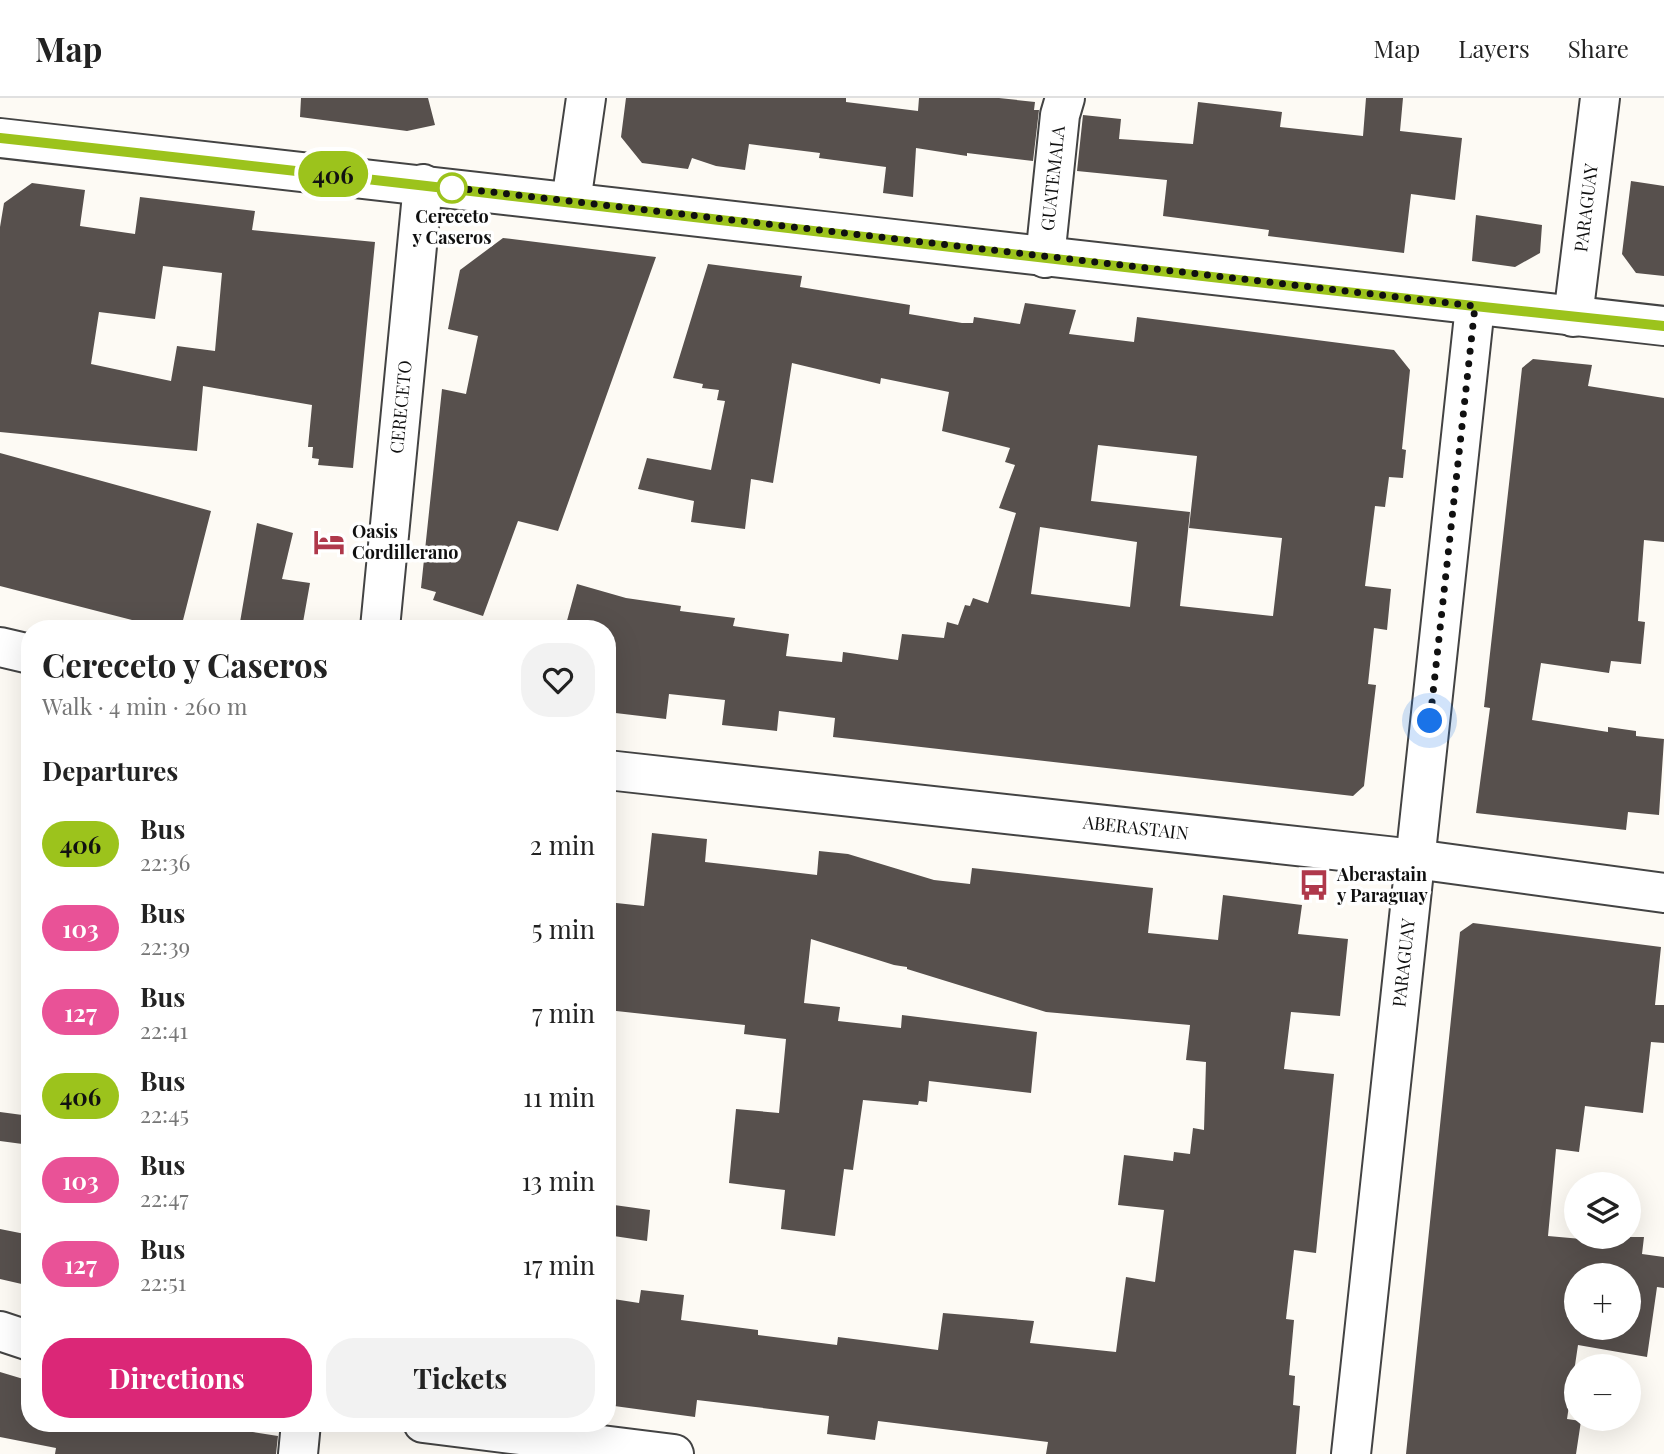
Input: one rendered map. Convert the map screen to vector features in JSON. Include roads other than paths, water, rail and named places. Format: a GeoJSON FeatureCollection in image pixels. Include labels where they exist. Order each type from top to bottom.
{"type":"FeatureCollection","features":[{"type":"Feature","properties":{"kind":"street"},"geometry":{"type":"LineString","coordinates":[[572,201],[586,98]]}},
{"type":"Feature","properties":{"kind":"street","name":"GUATEMALA"},"geometry":{"type":"LineString","coordinates":[[1045,258],[1060,116],[1065,98]]}},
{"type":"Feature","properties":{"kind":"street","name":"PARAGUAY"},"geometry":{"type":"LineString","coordinates":[[1573,317],[1600,98]]}},
{"type":"Feature","properties":{"kind":"street"},"geometry":{"type":"LineString","coordinates":[[0,138],[1664,326]]}},
{"type":"Feature","properties":{"kind":"street","name":"CERECETO"},"geometry":{"type":"LineString","coordinates":[[381,620],[423,184]]}},
{"type":"Feature","properties":{"kind":"street","name":"PARAGUAY"},"geometry":{"type":"LineString","coordinates":[[1351,1454],[1475,306]]}},
{"type":"Feature","properties":{"kind":"street"},"geometry":{"type":"LineString","coordinates":[[0,647],[21,652]]}},
{"type":"Feature","properties":{"kind":"street","name":"ABERASTAIN"},"geometry":{"type":"LineString","coordinates":[[616,771],[1415,859],[1664,893]]}},
{"type":"Feature","properties":{"kind":"street"},"geometry":{"type":"LineString","coordinates":[[0,1331],[21,1338]]}},
{"type":"Feature","properties":{"kind":"street"},"geometry":{"type":"LineString","coordinates":[[298,1454],[300,1432]]}},
{"type":"Feature","properties":{"kind":"street"},"geometry":{"type":"LineString","coordinates":[[496,1432],[674,1454]]}},
{"type":"Feature","properties":{"kind":"place","name":"Cereceto y Caseros"},"geometry":{"type":"Point","coordinates":[452,188]}},
{"type":"Feature","properties":{"kind":"place","name":"Oasis Cordillerano"},"geometry":{"type":"Point","coordinates":[329,542]}},
{"type":"Feature","properties":{"kind":"place","name":"Aberastain y Paraguay"},"geometry":{"type":"Point","coordinates":[1314,885]}}]}
